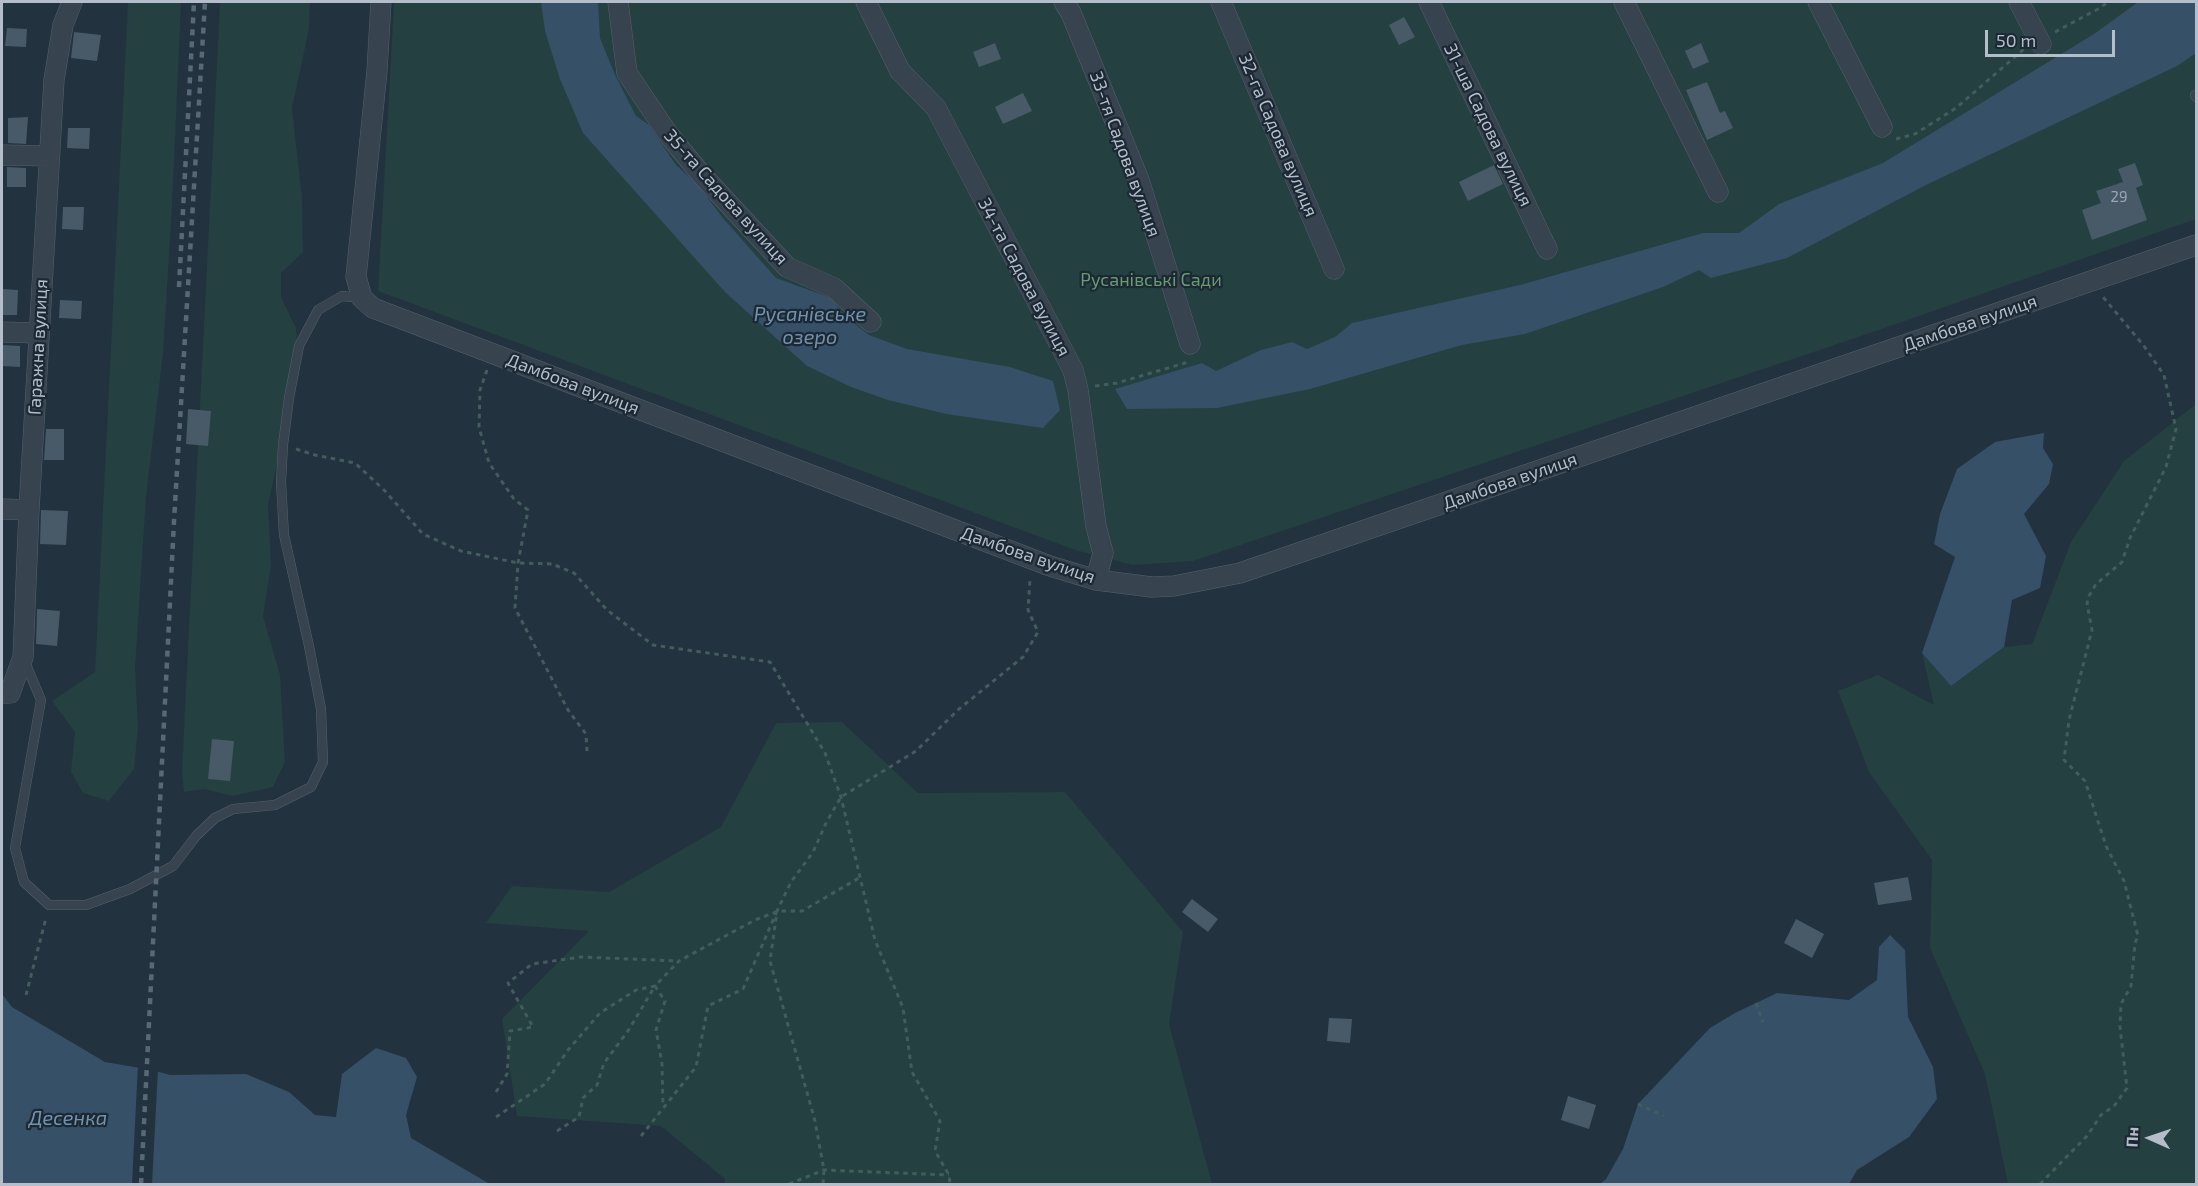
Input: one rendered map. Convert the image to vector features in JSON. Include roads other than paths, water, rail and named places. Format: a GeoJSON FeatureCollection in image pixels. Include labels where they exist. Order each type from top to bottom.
{"type":"FeatureCollection","features":[{"type":"Feature","properties":{"kind":"street","name":"Гаражна вулиця"},"geometry":{"type":"LineString","coordinates":[[6,693],[23,657],[29,510],[54,80],[63,25],[72,2]]}},
{"type":"Feature","properties":{"kind":"street"},"geometry":{"type":"LineString","coordinates":[[362,298],[356,277],[377,71],[381,2]]}},
{"type":"Feature","properties":{"kind":"street","name":"35-та Садова вулиця"},"geometry":{"type":"LineString","coordinates":[[618,2],[627,73],[668,134],[700,173],[787,267],[834,288],[871,322]]}},
{"type":"Feature","properties":{"kind":"street","name":"34-та Садова вулиця"},"geometry":{"type":"LineString","coordinates":[[866,2],[900,71],[936,108],[1073,370],[1078,390],[1096,526],[1103,553],[1096,580]]}},
{"type":"Feature","properties":{"kind":"street","name":"33-тя Садова вулиця"},"geometry":{"type":"LineString","coordinates":[[1064,2],[1071,13],[1139,180],[1190,344]]}},
{"type":"Feature","properties":{"kind":"street","name":"32-га Садова вулиця"},"geometry":{"type":"LineString","coordinates":[[1221,2],[1334,269]]}},
{"type":"Feature","properties":{"kind":"street","name":"31-ша Садова вулиця"},"geometry":{"type":"LineString","coordinates":[[1429,2],[1547,249]]}},
{"type":"Feature","properties":{"kind":"street"},"geometry":{"type":"LineString","coordinates":[[1624,2],[1718,192]]}},
{"type":"Feature","properties":{"kind":"street"},"geometry":{"type":"LineString","coordinates":[[1818,2],[1882,127]]}},
{"type":"Feature","properties":{"kind":"street"},"geometry":{"type":"LineString","coordinates":[[2019,2],[2041,44]]}},
{"type":"Feature","properties":{"kind":"street"},"geometry":{"type":"LineString","coordinates":[[2,155],[49,156]]}},
{"type":"Feature","properties":{"kind":"street","name":"Дамбова вулиця"},"geometry":{"type":"LineString","coordinates":[[362,298],[373,308],[1034,559],[1096,580],[1152,587],[1174,586],[1240,573],[2196,245]]}},
{"type":"Feature","properties":{"kind":"street"},"geometry":{"type":"LineString","coordinates":[[2,332],[39,333]]}},
{"type":"Feature","properties":{"kind":"street"},"geometry":{"type":"LineString","coordinates":[[2,509],[29,510]]}},
{"type":"Feature","properties":{"kind":"lane"},"geometry":{"type":"LineString","coordinates":[[23,657],[41,700],[15,848],[24,882],[49,904],[86,906],[130,889],[173,866],[197,835],[216,818],[233,809],[275,805],[311,787],[323,762],[321,709],[284,535],[281,482],[283,445],[299,346],[318,310],[342,296],[362,298]]}},
{"type":"Feature","properties":{"kind":"water","name":"Русанівське озеро"},"geometry":{"type":"Polygon","coordinates":[[[541,2],[598,2],[600,38],[615,75],[636,116],[649,125],[676,165],[699,186],[722,217],[776,278],[831,298],[845,316],[869,335],[907,349],[1010,367],[1053,381],[1060,410],[1043,428],[946,414],[888,400],[851,387],[807,366],[725,292],[583,133],[560,79],[545,31],[541,2]]]}},
{"type":"Feature","properties":{"kind":"water"},"geometry":{"type":"Polygon","coordinates":[[[2138,2],[2196,2],[2196,53],[2177,66],[1926,185],[1787,258],[1711,278],[1699,270],[1663,287],[1525,334],[1462,345],[1310,389],[1217,408],[1127,409],[1115,389],[1202,363],[1216,371],[1261,350],[1292,342],[1307,349],[1335,337],[1352,323],[1520,285],[1703,233],[1739,233],[1779,204],[1883,163],[2094,34],[2138,2]]]}},
{"type":"Feature","properties":{"kind":"water"},"geometry":{"type":"Polygon","coordinates":[[[2044,433],[2043,448],[2053,464],[2049,484],[2024,514],[2046,556],[2040,588],[2012,600],[2004,647],[1951,686],[1922,653],[1955,557],[1934,544],[1940,514],[1957,469],[1995,442],[2044,433]]]}},
{"type":"Feature","properties":{"kind":"water"},"geometry":{"type":"Polygon","coordinates":[[[1890,935],[1905,950],[1908,1017],[1933,1067],[1937,1099],[1909,1137],[1857,1170],[1849,1184],[1600,1184],[1606,1179],[1623,1149],[1638,1104],[1710,1028],[1777,993],[1849,1000],[1877,980],[1879,947],[1890,935]]]}},
{"type":"Feature","properties":{"kind":"water","name":"Десенка"},"geometry":{"type":"Polygon","coordinates":[[[2,994],[12,1007],[105,1062],[170,1075],[246,1074],[289,1092],[315,1115],[336,1117],[342,1074],[376,1048],[406,1058],[417,1077],[406,1115],[411,1138],[490,1184],[2,1184],[2,994]]]}},
{"type":"Feature","properties":{"kind":"railway"},"geometry":{"type":"LineString","coordinates":[[179,287],[194,2]]}},
{"type":"Feature","properties":{"kind":"railway"},"geometry":{"type":"LineString","coordinates":[[141,1184],[174,521],[205,2]]}},
{"type":"Feature","properties":{"kind":"park label","name":"Русанівські Сади"},"geometry":{"type":"Point","coordinates":[1151,280]}}]}
